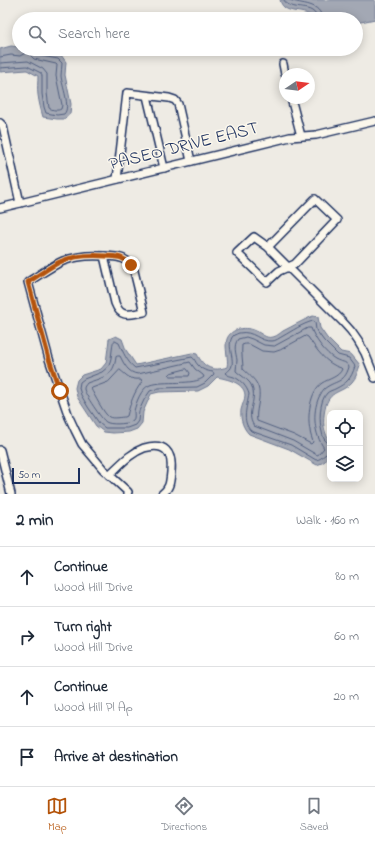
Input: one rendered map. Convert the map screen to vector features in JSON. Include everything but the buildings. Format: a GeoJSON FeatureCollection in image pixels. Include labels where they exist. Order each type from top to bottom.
{"type":"FeatureCollection","features":[{"type":"Feature","properties":{"kind":"street"},"geometry":{"type":"LineString","coordinates":[[283,64],[284,68]]}},
{"type":"Feature","properties":{"kind":"street"},"geometry":{"type":"LineString","coordinates":[[117,179],[128,93],[175,100],[178,104],[191,161]]}},
{"type":"Feature","properties":{"kind":"street"},"geometry":{"type":"LineString","coordinates":[[147,96],[164,168]]}},
{"type":"Feature","properties":{"kind":"street"},"geometry":{"type":"LineString","coordinates":[[293,104],[301,136]]}},
{"type":"Feature","properties":{"kind":"street","name":"PASEO DRIVE EAST"},"geometry":{"type":"LineString","coordinates":[[0,208],[290,137],[316,135],[375,121]]}},
{"type":"Feature","properties":{"kind":"street"},"geometry":{"type":"LineString","coordinates":[[0,123],[3,126],[20,203]]}},
{"type":"Feature","properties":{"kind":"street"},"geometry":{"type":"LineString","coordinates":[[268,247],[316,199],[337,220],[295,264],[288,268],[279,271],[267,282],[237,253],[254,237],[268,247],[288,268],[351,331],[358,341],[375,378]]}},
{"type":"Feature","properties":{"kind":"street"},"geometry":{"type":"LineString","coordinates":[[104,256],[117,309],[121,313],[127,315],[144,312],[134,271],[131,265],[121,257],[94,255],[61,261],[28,282],[49,359],[69,417],[82,444],[109,475],[129,493]]}},
{"type":"Feature","properties":{"kind":"street"},"geometry":{"type":"LineString","coordinates":[[109,475],[126,458],[135,452],[154,446],[162,448],[168,452],[172,464],[170,485],[162,494]]}},
{"type":"Feature","properties":{"kind":"street"},"geometry":{"type":"LineString","coordinates":[[0,450],[11,494]]}},
{"type":"Feature","properties":{"kind":"water"},"geometry":{"type":"Polygon","coordinates":[[[280,0],[375,0],[375,19],[363,22],[363,12],[301,12],[290,10],[282,5],[280,0]]]}},
{"type":"Feature","properties":{"kind":"water"},"geometry":{"type":"Polygon","coordinates":[[[12,46],[12,56],[62,56],[66,62],[65,75],[71,104],[70,114],[65,119],[43,117],[39,104],[38,76],[27,70],[0,72],[0,49],[12,46]]]}},
{"type":"Feature","properties":{"kind":"water"},"geometry":{"type":"Polygon","coordinates":[[[313,316],[318,317],[320,328],[327,338],[341,352],[351,354],[360,365],[352,382],[333,395],[327,403],[324,413],[324,425],[327,437],[327,458],[317,465],[289,449],[249,434],[241,417],[241,410],[245,397],[244,391],[238,384],[225,379],[217,377],[208,386],[198,391],[159,392],[151,394],[143,412],[142,423],[137,429],[129,432],[104,432],[96,426],[77,397],[75,388],[77,380],[82,375],[101,369],[106,363],[109,339],[116,336],[122,339],[126,350],[136,365],[192,353],[197,354],[203,363],[209,368],[217,369],[227,367],[226,342],[229,335],[235,330],[243,328],[252,329],[264,336],[273,337],[313,316]]]}},
{"type":"Feature","properties":{"kind":"route"},"geometry":{"type":"LineString","coordinates":[[60,391],[49,359],[28,282],[61,261],[82,256],[94,255],[121,257],[131,265]]}}]}
